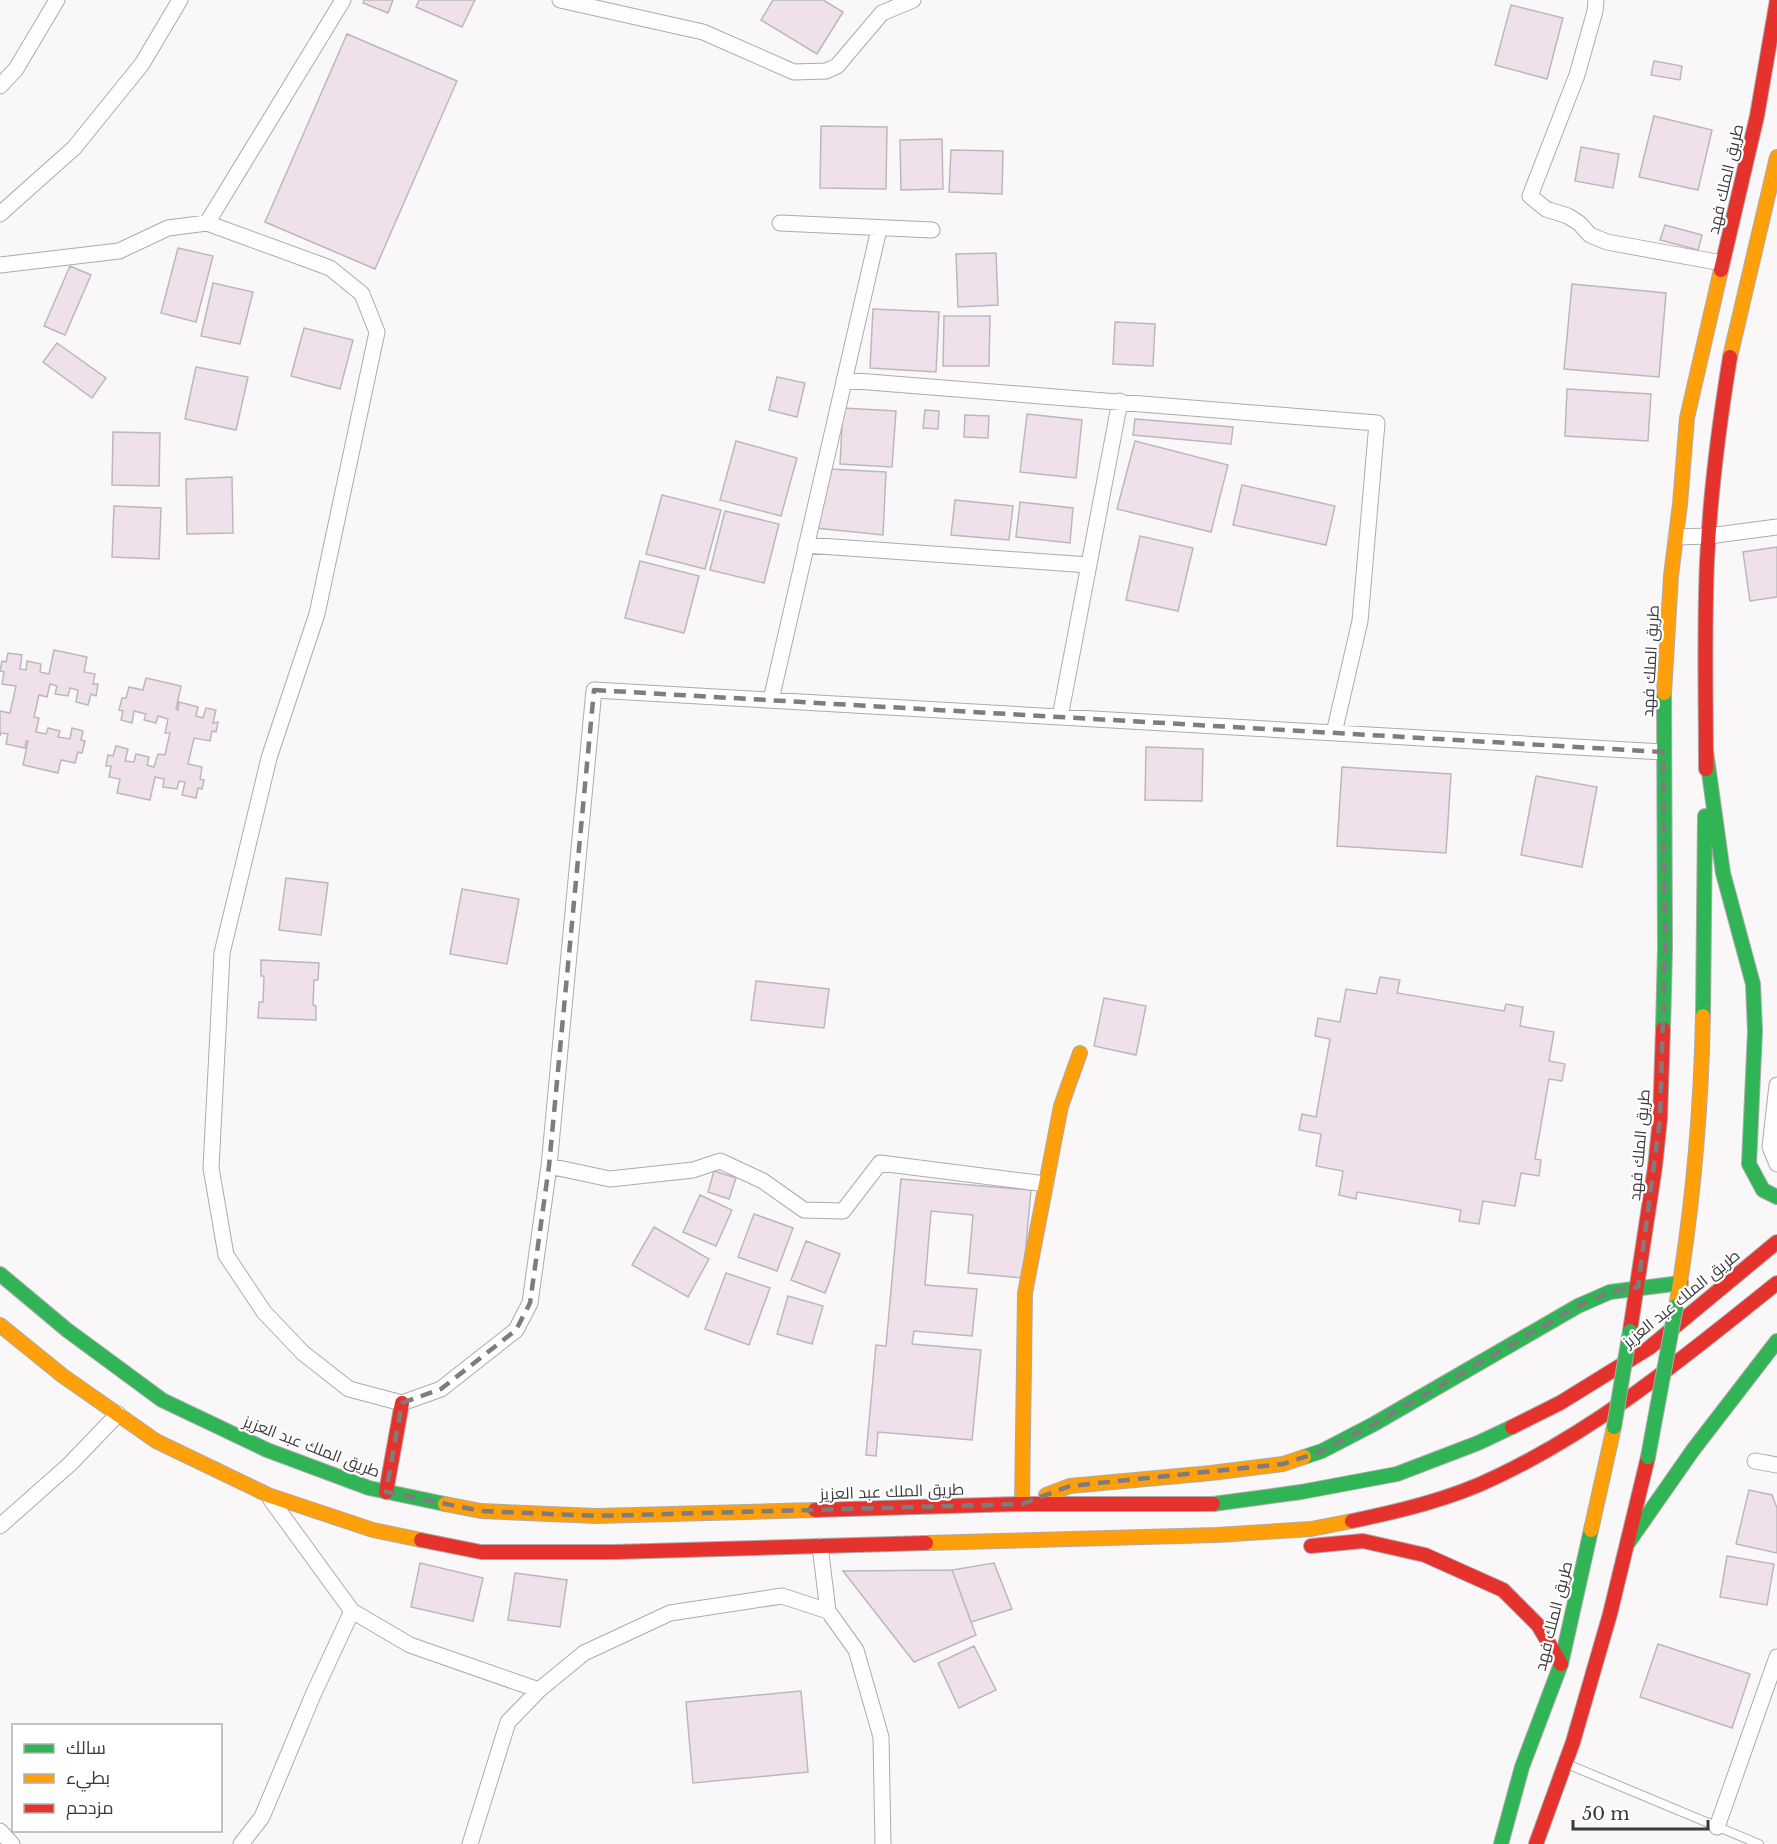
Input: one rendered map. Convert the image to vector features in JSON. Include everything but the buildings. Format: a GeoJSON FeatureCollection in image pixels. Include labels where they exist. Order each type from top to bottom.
{"type":"FeatureCollection","features":[{"type":"Feature","properties":{"kind":"main road","name":"طريق الملك فهد"},"geometry":{"type":"LineString","coordinates":[[1501,1844],[1522,1767],[1561,1664],[1614,1427],[1638,1287],[1660,1119],[1665,949],[1663,752],[1665,661],[1687,418],[1757,116],[1777,0]]}},
{"type":"Feature","properties":{"kind":"main road"},"geometry":{"type":"LineString","coordinates":[[1536,1844],[1566,1764],[1610,1614],[1648,1457],[1685,1261],[1701,1106],[1706,751],[1705,616],[1709,536],[1721,411],[1734,334],[1777,157]]}},
{"type":"Feature","properties":{"kind":"main road"},"geometry":{"type":"LineString","coordinates":[[1706,751],[1723,873],[1753,984],[1755,1031],[1749,1164],[1763,1190],[1777,1197]]}},
{"type":"Feature","properties":{"kind":"main road"},"geometry":{"type":"LineString","coordinates":[[1080,1053],[1061,1106],[1025,1293],[1022,1504],[1070,1486],[1272,1465],[1322,1451],[1374,1424],[1578,1306],[1610,1292],[1681,1283]]}},
{"type":"Feature","properties":{"kind":"main road","name":"طريق الملك عبد العزيز"},"geometry":{"type":"LineString","coordinates":[[0,1274],[67,1330],[162,1400],[267,1450],[369,1488],[481,1511],[597,1516],[1022,1504],[1213,1504],[1301,1492],[1397,1474],[1478,1443],[1560,1403],[1649,1348],[1777,1242]]}},
{"type":"Feature","properties":{"kind":"main road"},"geometry":{"type":"LineString","coordinates":[[0,1325],[63,1376],[156,1441],[268,1495],[373,1530],[481,1552],[615,1552],[1217,1535],[1311,1529],[1408,1510],[1495,1478],[1575,1434],[1655,1380],[1777,1283]]}},
{"type":"Feature","properties":{"kind":"main road"},"geometry":{"type":"LineString","coordinates":[[1628,1543],[1693,1450],[1777,1341]]}},
{"type":"Feature","properties":{"kind":"main road"},"geometry":{"type":"LineString","coordinates":[[386,1492],[402,1403]]}},
{"type":"Feature","properties":{"kind":"main road"},"geometry":{"type":"LineString","coordinates":[[1060,1539],[1251,1546]]}},
{"type":"Feature","properties":{"kind":"main road"},"geometry":{"type":"LineString","coordinates":[[1298,1547],[1363,1541],[1425,1555],[1503,1590],[1538,1625],[1561,1664]]}},
{"type":"Feature","properties":{"kind":"street"},"geometry":{"type":"LineString","coordinates":[[0,86],[16,69],[57,0]]}},
{"type":"Feature","properties":{"kind":"street"},"geometry":{"type":"LineString","coordinates":[[0,214],[74,148],[142,64],[180,0]]}},
{"type":"Feature","properties":{"kind":"street"},"geometry":{"type":"LineString","coordinates":[[207,223],[343,0]]}},
{"type":"Feature","properties":{"kind":"street"},"geometry":{"type":"LineString","coordinates":[[560,0],[703,32],[794,72],[826,71],[837,66],[882,13],[914,0]]}},
{"type":"Feature","properties":{"kind":"street"},"geometry":{"type":"LineString","coordinates":[[1596,0],[1577,75],[1530,196],[1546,209],[1568,216],[1579,223],[1590,235],[1607,242],[1722,263]]}},
{"type":"Feature","properties":{"kind":"street"},"geometry":{"type":"LineString","coordinates":[[0,265],[119,251],[168,228],[207,223],[330,268],[362,294],[377,332],[317,614],[269,758],[222,953],[210,1168],[226,1255],[264,1312],[303,1353],[349,1389],[402,1403],[441,1389],[516,1330],[531,1303],[549,1167],[594,690],[1663,752]]}},
{"type":"Feature","properties":{"kind":"street"},"geometry":{"type":"LineString","coordinates":[[780,223],[932,230]]}},
{"type":"Feature","properties":{"kind":"street"},"geometry":{"type":"LineString","coordinates":[[771,700],[879,229]]}},
{"type":"Feature","properties":{"kind":"street"},"geometry":{"type":"LineString","coordinates":[[844,380],[1377,423],[1360,621],[1334,733]]}},
{"type":"Feature","properties":{"kind":"street"},"geometry":{"type":"LineString","coordinates":[[1060,717],[1120,401]]}},
{"type":"Feature","properties":{"kind":"street"},"geometry":{"type":"LineString","coordinates":[[1676,537],[1709,536],[1777,527]]}},
{"type":"Feature","properties":{"kind":"street"},"geometry":{"type":"LineString","coordinates":[[806,545],[1089,565]]}},
{"type":"Feature","properties":{"kind":"street"},"geometry":{"type":"LineString","coordinates":[[1777,1085],[1770,1147],[1777,1164]]}},
{"type":"Feature","properties":{"kind":"street"},"geometry":{"type":"LineString","coordinates":[[549,1167],[610,1179],[693,1170],[720,1161],[763,1181],[804,1210],[843,1211],[880,1163],[1046,1184]]}},
{"type":"Feature","properties":{"kind":"street"},"geometry":{"type":"LineString","coordinates":[[0,1526],[70,1464],[118,1414]]}},
{"type":"Feature","properties":{"kind":"street"},"geometry":{"type":"LineString","coordinates":[[1755,1461],[1777,1465]]}},
{"type":"Feature","properties":{"kind":"street"},"geometry":{"type":"LineString","coordinates":[[268,1495],[352,1611],[410,1645],[539,1690]]}},
{"type":"Feature","properties":{"kind":"street"},"geometry":{"type":"LineString","coordinates":[[820,1546],[828,1611],[855,1650],[881,1737],[883,1844]]}},
{"type":"Feature","properties":{"kind":"street"},"geometry":{"type":"LineString","coordinates":[[470,1844],[508,1722],[539,1690],[584,1653],[670,1613],[782,1596],[828,1611]]}},
{"type":"Feature","properties":{"kind":"street"},"geometry":{"type":"LineString","coordinates":[[241,1844],[262,1817],[313,1695],[352,1611]]}},
{"type":"Feature","properties":{"kind":"street"},"geometry":{"type":"LineString","coordinates":[[1717,1827],[1777,1658]]}},
{"type":"Feature","properties":{"kind":"street"},"geometry":{"type":"LineString","coordinates":[[0,1831],[12,1844]]}},
{"type":"Feature","properties":{"kind":"lane"},"geometry":{"type":"LineString","coordinates":[[1566,1764],[1759,1844]]}},
{"type":"Feature","properties":{"kind":"highlighted area"},"geometry":{"type":"Polygon","coordinates":[[[594,690],[1663,752],[1665,949],[1660,1119],[1638,1287],[1610,1292],[1578,1306],[1374,1424],[1322,1451],[1283,1464],[1070,1486],[1022,1504],[597,1516],[481,1511],[386,1492],[402,1403],[441,1389],[516,1330],[530,1303],[549,1166],[594,690]]]}},
{"type":"Feature","properties":{"kind":"traffic: fast"},"geometry":{"type":"LineString","coordinates":[[1663,1029],[1664,693]]}},
{"type":"Feature","properties":{"kind":"traffic: fast"},"geometry":{"type":"LineString","coordinates":[[1706,751],[1723,873],[1753,984],[1755,1031],[1749,1164],[1763,1190],[1777,1197]]}},
{"type":"Feature","properties":{"kind":"traffic: fast"},"geometry":{"type":"LineString","coordinates":[[1703,1016],[1705,816]]}},
{"type":"Feature","properties":{"kind":"traffic: fast"},"geometry":{"type":"LineString","coordinates":[[0,1274],[67,1330],[162,1400],[267,1450],[369,1488],[445,1504]]}},
{"type":"Feature","properties":{"kind":"traffic: fast"},"geometry":{"type":"LineString","coordinates":[[1304,1457],[1322,1451],[1374,1424],[1578,1306],[1610,1292],[1681,1283]]}},
{"type":"Feature","properties":{"kind":"traffic: fast"},"geometry":{"type":"LineString","coordinates":[[1648,1457],[1676,1306]]}},
{"type":"Feature","properties":{"kind":"traffic: fast"},"geometry":{"type":"LineString","coordinates":[[1614,1427],[1630,1331]]}},
{"type":"Feature","properties":{"kind":"traffic: fast"},"geometry":{"type":"LineString","coordinates":[[1628,1543],[1693,1450],[1777,1341]]}},
{"type":"Feature","properties":{"kind":"traffic: fast"},"geometry":{"type":"LineString","coordinates":[[1213,1504],[1301,1492],[1397,1474],[1478,1443],[1512,1427]]}},
{"type":"Feature","properties":{"kind":"traffic: fast"},"geometry":{"type":"LineString","coordinates":[[1501,1844],[1522,1767],[1561,1664],[1591,1530]]}},
{"type":"Feature","properties":{"kind":"traffic: slow"},"geometry":{"type":"LineString","coordinates":[[1730,357],[1777,157]]}},
{"type":"Feature","properties":{"kind":"traffic: slow"},"geometry":{"type":"LineString","coordinates":[[1664,693],[1671,576],[1687,418],[1721,270]]}},
{"type":"Feature","properties":{"kind":"traffic: slow"},"geometry":{"type":"LineString","coordinates":[[1677,1301],[1688,1230],[1695,1159],[1703,1016]]}},
{"type":"Feature","properties":{"kind":"traffic: slow"},"geometry":{"type":"LineString","coordinates":[[1022,1504],[1025,1293],[1061,1106],[1080,1053]]}},
{"type":"Feature","properties":{"kind":"traffic: slow"},"geometry":{"type":"LineString","coordinates":[[0,1325],[63,1376],[156,1441],[268,1495],[373,1530],[421,1540]]}},
{"type":"Feature","properties":{"kind":"traffic: slow"},"geometry":{"type":"LineString","coordinates":[[1591,1530],[1614,1427]]}},
{"type":"Feature","properties":{"kind":"traffic: slow"},"geometry":{"type":"LineString","coordinates":[[1046,1495],[1070,1486],[1211,1473],[1283,1464],[1304,1457]]}},
{"type":"Feature","properties":{"kind":"traffic: slow"},"geometry":{"type":"LineString","coordinates":[[445,1504],[481,1511],[597,1516],[815,1510]]}},
{"type":"Feature","properties":{"kind":"traffic: slow"},"geometry":{"type":"LineString","coordinates":[[926,1543],[1217,1535],[1311,1529],[1352,1521]]}},
{"type":"Feature","properties":{"kind":"traffic: jam"},"geometry":{"type":"LineString","coordinates":[[1721,270],[1757,116],[1777,0]]}},
{"type":"Feature","properties":{"kind":"traffic: jam"},"geometry":{"type":"LineString","coordinates":[[1706,769],[1708,536],[1730,357]]}},
{"type":"Feature","properties":{"kind":"traffic: jam"},"geometry":{"type":"LineString","coordinates":[[1630,1331],[1655,1167],[1660,1119],[1663,1029]]}},
{"type":"Feature","properties":{"kind":"traffic: jam"},"geometry":{"type":"LineString","coordinates":[[1512,1427],[1560,1403],[1649,1348],[1777,1242]]}},
{"type":"Feature","properties":{"kind":"traffic: jam"},"geometry":{"type":"LineString","coordinates":[[1352,1521],[1461,1492],[1534,1458],[1607,1413],[1642,1388],[1777,1283]]}},
{"type":"Feature","properties":{"kind":"traffic: jam"},"geometry":{"type":"LineString","coordinates":[[386,1492],[402,1403]]}},
{"type":"Feature","properties":{"kind":"traffic: jam"},"geometry":{"type":"LineString","coordinates":[[1536,1844],[1573,1742],[1610,1614],[1648,1457]]}},
{"type":"Feature","properties":{"kind":"traffic: jam"},"geometry":{"type":"LineString","coordinates":[[815,1510],[1022,1504],[1213,1504]]}},
{"type":"Feature","properties":{"kind":"traffic: jam"},"geometry":{"type":"LineString","coordinates":[[421,1540],[481,1552],[615,1552],[926,1543]]}},
{"type":"Feature","properties":{"kind":"traffic: jam"},"geometry":{"type":"LineString","coordinates":[[1311,1546],[1363,1541],[1425,1555],[1503,1590],[1538,1625],[1561,1664]]}}]}
